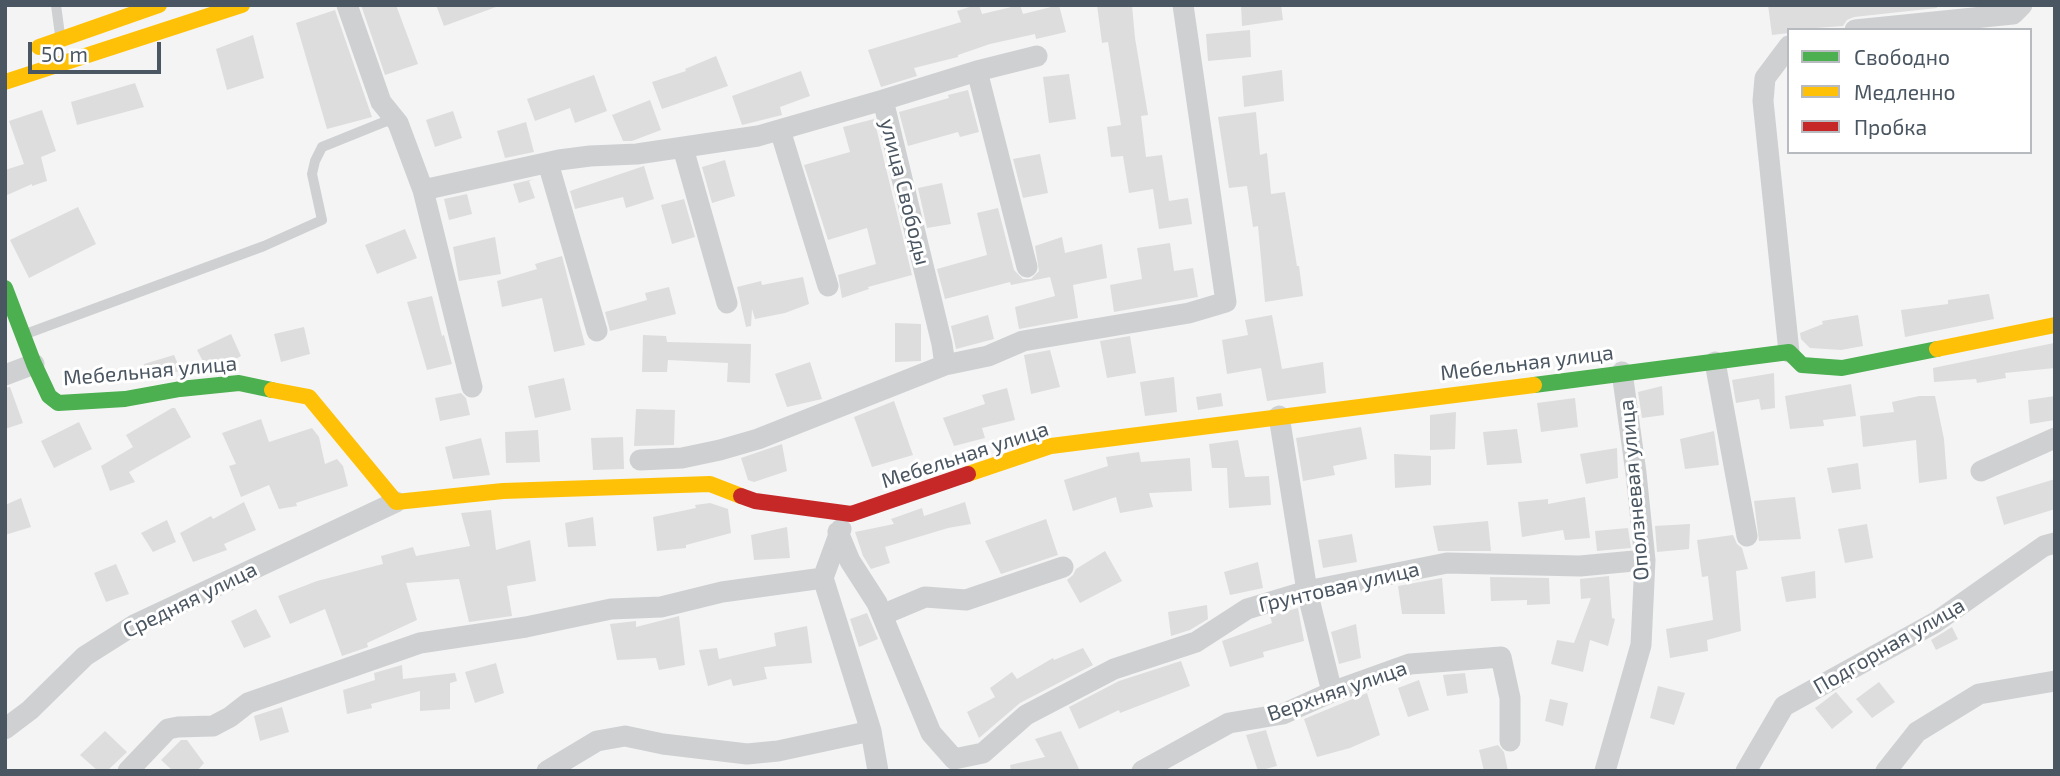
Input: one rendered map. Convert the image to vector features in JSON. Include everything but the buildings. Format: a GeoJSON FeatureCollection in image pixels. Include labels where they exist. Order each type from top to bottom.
{"type":"FeatureCollection","features":[{"type":"Feature","properties":{"kind":"street"},"geometry":{"type":"LineString","coordinates":[[29,50],[159,5]]}},
{"type":"Feature","properties":{"kind":"street"},"geometry":{"type":"LineString","coordinates":[[5,82],[242,5]]}},
{"type":"Feature","properties":{"kind":"street"},"geometry":{"type":"LineString","coordinates":[[347,5],[381,102],[394,118],[423,190],[472,387]]}},
{"type":"Feature","properties":{"kind":"street"},"geometry":{"type":"LineString","coordinates":[[640,460],[682,458],[758,439],[945,365],[988,356],[1023,341],[1189,313],[1226,302],[1183,5]]}},
{"type":"Feature","properties":{"kind":"street"},"geometry":{"type":"LineString","coordinates":[[1875,28],[2013,14],[2022,5]]}},
{"type":"Feature","properties":{"kind":"street"},"geometry":{"type":"LineString","coordinates":[[1787,49],[1765,78],[1763,101],[1789,352],[1801,365],[1842,368],[2055,325]]}},
{"type":"Feature","properties":{"kind":"street"},"geometry":{"type":"LineString","coordinates":[[883,100],[1037,56]]}},
{"type":"Feature","properties":{"kind":"street"},"geometry":{"type":"LineString","coordinates":[[977,71],[1027,267]]}},
{"type":"Feature","properties":{"kind":"street","name":"улица Свободы"},"geometry":{"type":"LineString","coordinates":[[423,190],[590,156],[636,154],[758,136],[883,100],[945,365]]}},
{"type":"Feature","properties":{"kind":"street"},"geometry":{"type":"LineString","coordinates":[[780,130],[828,286]]}},
{"type":"Feature","properties":{"kind":"street"},"geometry":{"type":"LineString","coordinates":[[683,148],[727,303]]}},
{"type":"Feature","properties":{"kind":"street"},"geometry":{"type":"LineString","coordinates":[[548,163],[597,331]]}},
{"type":"Feature","properties":{"kind":"street","name":"Мебельная улица"},"geometry":{"type":"LineString","coordinates":[[5,288],[34,364],[49,396],[58,403],[125,399],[180,389],[240,383],[309,397],[396,502],[503,491],[710,484],[755,501],[851,514],[1051,446],[1789,352]]}},
{"type":"Feature","properties":{"kind":"street"},"geometry":{"type":"LineString","coordinates":[[1716,362],[1748,536]]}},
{"type":"Feature","properties":{"kind":"street"},"geometry":{"type":"LineString","coordinates":[[5,375],[34,364]]}},
{"type":"Feature","properties":{"kind":"street","name":"Оползневая улица"},"geometry":{"type":"LineString","coordinates":[[1605,771],[1641,645],[1644,560],[1636,472],[1622,372]]}},
{"type":"Feature","properties":{"kind":"street"},"geometry":{"type":"LineString","coordinates":[[1279,415],[1307,591],[1332,691]]}},
{"type":"Feature","properties":{"kind":"street"},"geometry":{"type":"LineString","coordinates":[[1981,471],[2055,438]]}},
{"type":"Feature","properties":{"kind":"street","name":"Средняя улица"},"geometry":{"type":"LineString","coordinates":[[5,729],[30,710],[85,656],[134,625],[396,502]]}},
{"type":"Feature","properties":{"kind":"street"},"geometry":{"type":"LineString","coordinates":[[851,514],[838,532],[822,578],[871,731],[878,771]]}},
{"type":"Feature","properties":{"kind":"street","name":"Грунтовая улица"},"geometry":{"type":"LineString","coordinates":[[838,532],[850,561],[877,603],[931,733],[954,759],[983,753],[1026,715],[1114,668],[1196,642],[1247,608],[1307,591],[1447,564],[1580,566],[1644,560]]}},
{"type":"Feature","properties":{"kind":"street","name":"Подгорная улица"},"geometry":{"type":"LineString","coordinates":[[1746,771],[1784,706],[1936,622],[2044,546],[2055,544]]}},
{"type":"Feature","properties":{"kind":"street"},"geometry":{"type":"LineString","coordinates":[[882,615],[925,597],[966,600],[1063,567]]}},
{"type":"Feature","properties":{"kind":"street"},"geometry":{"type":"LineString","coordinates":[[128,771],[168,729],[213,726],[248,703],[420,643],[526,627],[611,609],[661,607],[722,592],[822,578]]}},
{"type":"Feature","properties":{"kind":"street","name":"Верхняя улица"},"geometry":{"type":"LineString","coordinates":[[1142,771],[1229,723],[1283,714],[1332,691],[1410,664],[1501,657],[1510,698],[1510,741]]}},
{"type":"Feature","properties":{"kind":"street"},"geometry":{"type":"LineString","coordinates":[[1886,771],[1917,732],[1979,694],[2055,681]]}},
{"type":"Feature","properties":{"kind":"street"},"geometry":{"type":"LineString","coordinates":[[547,771],[597,741],[625,736],[663,744],[747,754],[778,751],[871,731]]}},
{"type":"Feature","properties":{"kind":"lane"},"geometry":{"type":"LineString","coordinates":[[56,5],[63,62]]}},
{"type":"Feature","properties":{"kind":"lane"},"geometry":{"type":"LineString","coordinates":[[23,335],[264,246],[322,220],[312,174],[322,147],[394,118]]}},
{"type":"Feature","properties":{"kind":"traffic: fast"},"geometry":{"type":"LineString","coordinates":[[5,288],[34,364],[49,396],[58,403],[125,399],[180,389],[239,383],[272,390]]}},
{"type":"Feature","properties":{"kind":"traffic: fast"},"geometry":{"type":"LineString","coordinates":[[1534,385],[1789,352],[1802,365],[1842,368],[1937,349]]}},
{"type":"Feature","properties":{"kind":"traffic: slow"},"geometry":{"type":"LineString","coordinates":[[39,47],[159,5]]}},
{"type":"Feature","properties":{"kind":"traffic: slow"},"geometry":{"type":"LineString","coordinates":[[5,82],[242,5]]}},
{"type":"Feature","properties":{"kind":"traffic: slow"},"geometry":{"type":"LineString","coordinates":[[1937,349],[2055,325]]}},
{"type":"Feature","properties":{"kind":"traffic: slow"},"geometry":{"type":"LineString","coordinates":[[968,474],[1051,446],[1534,385]]}},
{"type":"Feature","properties":{"kind":"traffic: slow"},"geometry":{"type":"LineString","coordinates":[[272,390],[309,397],[396,502],[503,491],[710,484],[741,496]]}},
{"type":"Feature","properties":{"kind":"traffic: jam"},"geometry":{"type":"LineString","coordinates":[[741,496],[755,501],[851,514],[968,474]]}}]}
